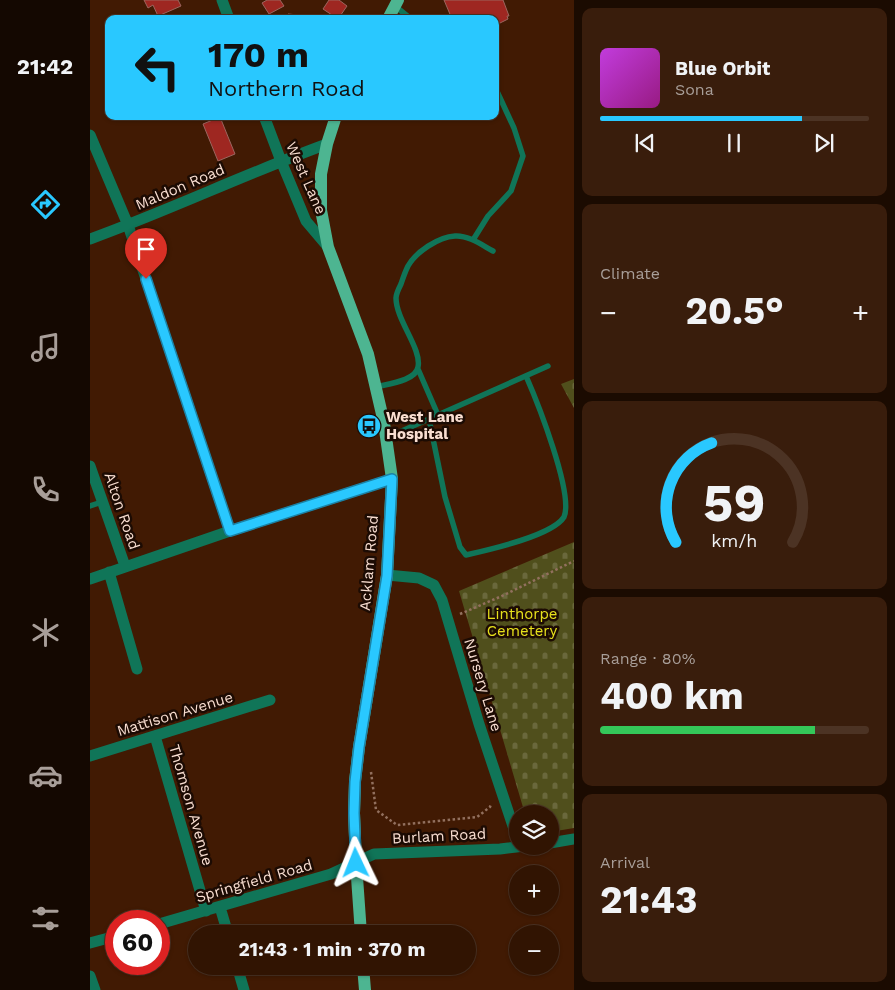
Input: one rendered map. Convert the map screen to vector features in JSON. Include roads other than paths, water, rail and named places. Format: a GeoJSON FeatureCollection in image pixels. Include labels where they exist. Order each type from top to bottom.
{"type":"FeatureCollection","features":[{"type":"Feature","properties":{"kind":"main road"},"geometry":{"type":"LineString","coordinates":[[390,15],[396,3]]}},
{"type":"Feature","properties":{"kind":"main road","name":"Acklam Road"},"geometry":{"type":"LineString","coordinates":[[335,120],[327,144],[321,174],[321,210],[328,247],[368,354],[384,423],[392,479],[387,576],[355,782],[354,813],[360,925]]}},
{"type":"Feature","properties":{"kind":"main road"},"geometry":{"type":"LineString","coordinates":[[363,975],[364,990]]}},
{"type":"Feature","properties":{"kind":"street"},"geometry":{"type":"LineString","coordinates":[[222,0],[228,15]]}},
{"type":"Feature","properties":{"kind":"street","name":"West Lane"},"geometry":{"type":"LineString","coordinates":[[265,120],[280,161],[306,221],[328,247]]}},
{"type":"Feature","properties":{"kind":"street"},"geometry":{"type":"LineString","coordinates":[[90,134],[128,225],[230,531]]}},
{"type":"Feature","properties":{"kind":"street","name":"Maldon Road"},"geometry":{"type":"LineString","coordinates":[[90,238],[128,225],[280,161],[327,144]]}},
{"type":"Feature","properties":{"kind":"street","name":"Alton Road"},"geometry":{"type":"LineString","coordinates":[[90,466],[125,566]]}},
{"type":"Feature","properties":{"kind":"street"},"geometry":{"type":"LineString","coordinates":[[90,578],[392,479]]}},
{"type":"Feature","properties":{"kind":"street"},"geometry":{"type":"LineString","coordinates":[[109,572],[137,669]]}},
{"type":"Feature","properties":{"kind":"street","name":"Nursery Lane"},"geometry":{"type":"LineString","coordinates":[[387,576],[419,578],[434,585],[442,600],[478,724],[509,813]]}},
{"type":"Feature","properties":{"kind":"street","name":"Mattison Avenue"},"geometry":{"type":"LineString","coordinates":[[90,756],[270,700]]}},
{"type":"Feature","properties":{"kind":"street","name":"Thomson Avenue"},"geometry":{"type":"LineString","coordinates":[[155,736],[206,911]]}},
{"type":"Feature","properties":{"kind":"street"},"geometry":{"type":"LineString","coordinates":[[559,841],[574,839]]}},
{"type":"Feature","properties":{"kind":"street","name":"Burlam Road"},"geometry":{"type":"LineString","coordinates":[[356,863],[374,854],[509,846]]}},
{"type":"Feature","properties":{"kind":"street","name":"Springfield Road"},"geometry":{"type":"LineString","coordinates":[[170,921],[331,874],[356,863]]}},
{"type":"Feature","properties":{"kind":"street"},"geometry":{"type":"LineString","coordinates":[[220,907],[225,925]]}},
{"type":"Feature","properties":{"kind":"street"},"geometry":{"type":"LineString","coordinates":[[90,943],[105,939]]}},
{"type":"Feature","properties":{"kind":"street"},"geometry":{"type":"LineString","coordinates":[[240,975],[244,990]]}},
{"type":"Feature","properties":{"kind":"street"},"geometry":{"type":"LineString","coordinates":[[90,976],[95,990]]}},
{"type":"Feature","properties":{"kind":"lane"},"geometry":{"type":"LineString","coordinates":[[396,3],[407,15]]}},
{"type":"Feature","properties":{"kind":"lane"},"geometry":{"type":"LineString","coordinates":[[473,240],[488,216],[511,191],[523,156],[514,128],[499,96]]}},
{"type":"Feature","properties":{"kind":"lane"},"geometry":{"type":"LineString","coordinates":[[438,415],[418,369],[419,357],[399,313],[396,297],[408,266],[418,254],[444,238],[456,235],[473,240],[493,251]]}},
{"type":"Feature","properties":{"kind":"lane"},"geometry":{"type":"LineString","coordinates":[[386,438],[548,366]]}},
{"type":"Feature","properties":{"kind":"lane"},"geometry":{"type":"LineString","coordinates":[[376,387],[405,380],[418,369]]}},
{"type":"Feature","properties":{"kind":"lane"},"geometry":{"type":"LineString","coordinates":[[429,419],[445,497],[460,547],[466,555],[496,548],[539,534],[554,527],[565,516],[568,497],[552,439],[526,376]]}},
{"type":"Feature","properties":{"kind":"lane"},"geometry":{"type":"LineString","coordinates":[[90,506],[102,502]]}},
{"type":"Feature","properties":{"kind":"place","name":"West Lane Hospital"},"geometry":{"type":"Point","coordinates":[369,426]}},
{"type":"Feature","properties":{"kind":"park label","name":"Linthorpe Cemetery"},"geometry":{"type":"Point","coordinates":[522,622]}}]}
